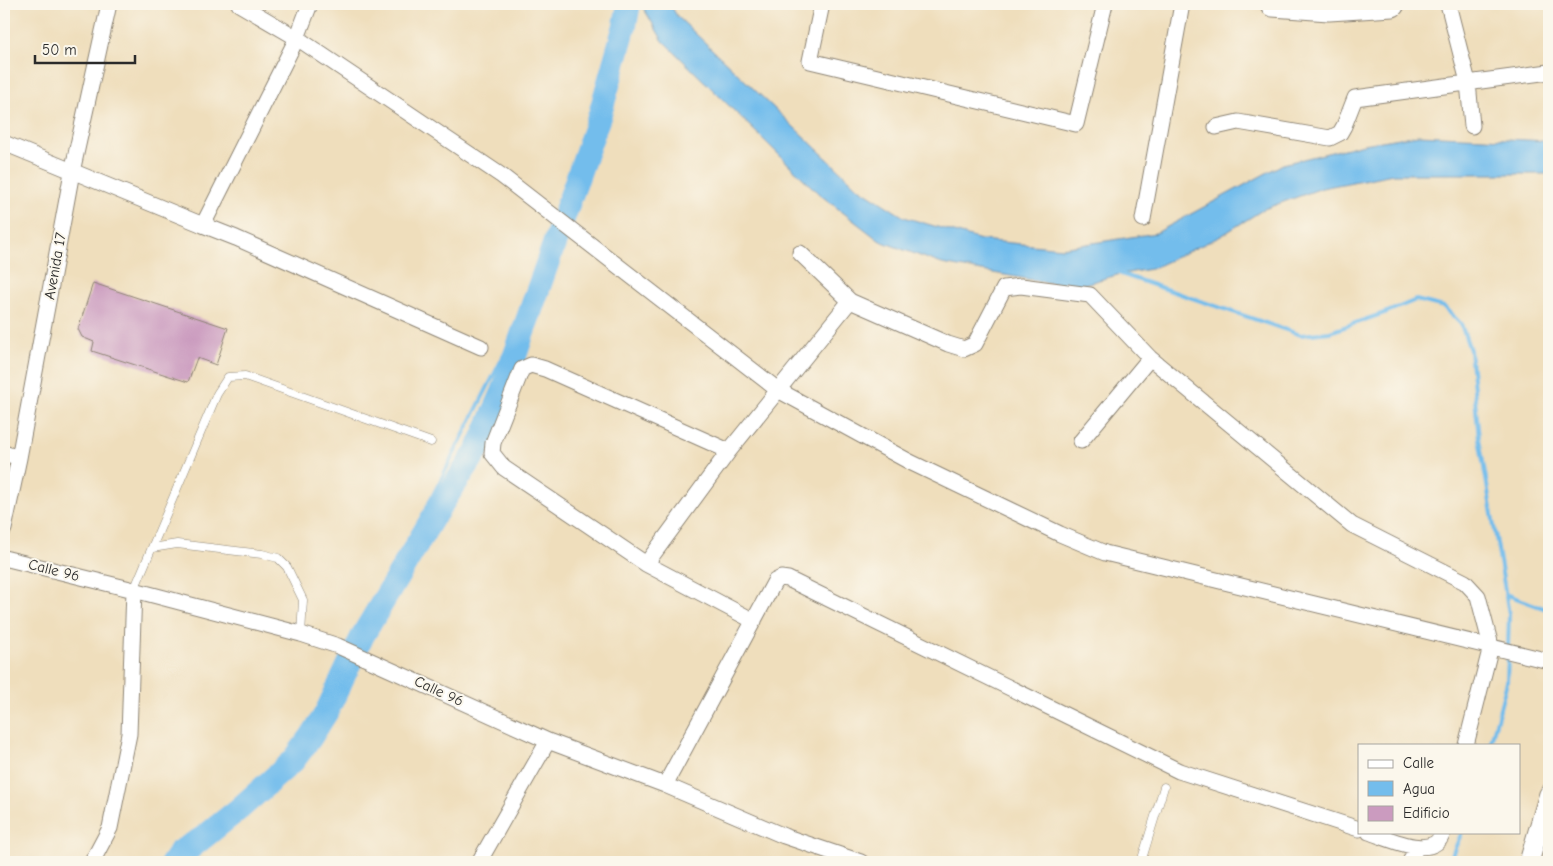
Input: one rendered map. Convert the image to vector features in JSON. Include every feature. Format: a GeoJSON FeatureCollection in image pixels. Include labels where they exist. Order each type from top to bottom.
{"type":"FeatureCollection","features":[{"type":"Feature","properties":{"kind":"main road"},"geometry":{"type":"LineString","coordinates":[[1273,4],[1329,8],[1392,4]]}},
{"type":"Feature","properties":{"kind":"street","name":"Avenida 17"},"geometry":{"type":"LineString","coordinates":[[4,529],[72,172],[109,4]]}},
{"type":"Feature","properties":{"kind":"street"},"geometry":{"type":"LineString","coordinates":[[239,4],[297,38],[502,176],[778,390],[910,462],[1060,534],[1105,553],[1549,661]]}},
{"type":"Feature","properties":{"kind":"street"},"geometry":{"type":"LineString","coordinates":[[203,225],[297,38],[310,4]]}},
{"type":"Feature","properties":{"kind":"street"},"geometry":{"type":"LineString","coordinates":[[822,4],[810,61],[1076,124],[1105,4]]}},
{"type":"Feature","properties":{"kind":"street"},"geometry":{"type":"LineString","coordinates":[[1143,219],[1182,4]]}},
{"type":"Feature","properties":{"kind":"street"},"geometry":{"type":"LineString","coordinates":[[1448,4],[1468,82],[1472,126]]}},
{"type":"Feature","properties":{"kind":"street"},"geometry":{"type":"LineString","coordinates":[[1216,127],[1238,122],[1330,138],[1340,133],[1356,98],[1549,72]]}},
{"type":"Feature","properties":{"kind":"street"},"geometry":{"type":"LineString","coordinates":[[4,143],[236,238],[481,347]]}},
{"type":"Feature","properties":{"kind":"street"},"geometry":{"type":"LineString","coordinates":[[800,253],[850,301],[948,344],[964,349],[975,344],[1004,288],[1021,286],[1090,295],[1150,358],[1352,525],[1464,582],[1478,596],[1491,646],[1466,744]]}},
{"type":"Feature","properties":{"kind":"street"},"geometry":{"type":"LineString","coordinates":[[646,564],[729,451],[850,301]]}},
{"type":"Feature","properties":{"kind":"street"},"geometry":{"type":"LineString","coordinates":[[1081,441],[1150,358]]}},
{"type":"Feature","properties":{"kind":"street"},"geometry":{"type":"LineString","coordinates":[[729,451],[545,369],[531,365],[522,369],[493,443],[492,453],[504,468],[646,564],[754,621]]}},
{"type":"Feature","properties":{"kind":"street"},"geometry":{"type":"LineString","coordinates":[[4,453],[19,458]]}},
{"type":"Feature","properties":{"kind":"street","name":"Calle 96"},"geometry":{"type":"LineString","coordinates":[[4,558],[302,634],[338,646],[548,741],[665,785],[784,836],[862,862]]}},
{"type":"Feature","properties":{"kind":"street"},"geometry":{"type":"LineString","coordinates":[[665,785],[775,581],[781,578],[788,578],[1179,771],[1358,829]]}},
{"type":"Feature","properties":{"kind":"street"},"geometry":{"type":"LineString","coordinates":[[92,862],[110,828],[129,734],[134,590]]}},
{"type":"Feature","properties":{"kind":"street"},"geometry":{"type":"LineString","coordinates":[[479,862],[548,741]]}},
{"type":"Feature","properties":{"kind":"street"},"geometry":{"type":"LineString","coordinates":[[1529,862],[1549,794]]}},
{"type":"Feature","properties":{"kind":"street"},"geometry":{"type":"LineString","coordinates":[[1374,834],[1416,848],[1433,846],[1439,842],[1442,834]]}},
{"type":"Feature","properties":{"kind":"street"},"geometry":{"type":"LineString","coordinates":[[1410,862],[1416,848]]}},
{"type":"Feature","properties":{"kind":"lane"},"geometry":{"type":"LineString","coordinates":[[134,590],[217,394],[228,377],[245,376],[431,442]]}},
{"type":"Feature","properties":{"kind":"lane"},"geometry":{"type":"LineString","coordinates":[[152,548],[177,544],[262,554],[278,558],[287,567],[303,600],[302,634]]}},
{"type":"Feature","properties":{"kind":"lane"},"geometry":{"type":"LineString","coordinates":[[1141,862],[1164,787]]}},
{"type":"Feature","properties":{"kind":"water"},"geometry":{"type":"Polygon","coordinates":[[[641,4],[670,4],[677,16],[857,187],[904,217],[981,240],[1062,248],[1156,233],[1283,164],[1364,144],[1418,135],[1549,141],[1549,174],[1393,174],[1322,188],[1264,209],[1221,236],[1151,269],[1121,274],[1073,287],[942,264],[880,241],[819,194],[663,41],[641,4]]]}},
{"type":"Feature","properties":{"kind":"building"},"geometry":{"type":"Polygon","coordinates":[[[93,283],[228,328],[216,365],[197,358],[188,382],[92,351],[94,342],[82,337],[78,329],[93,283]]]}},
{"type":"Feature","properties":{"kind":"waterway"},"geometry":{"type":"LineString","coordinates":[[557,214],[612,52],[620,4]]}},
{"type":"Feature","properties":{"kind":"waterway"},"geometry":{"type":"LineString","coordinates":[[173,862],[239,809],[293,761],[311,737],[326,713],[363,635],[432,519],[478,449],[503,392],[600,114],[629,4]]}},
{"type":"Feature","properties":{"kind":"waterway"},"geometry":{"type":"LineString","coordinates":[[355,649],[505,353],[555,221]]}},
{"type":"Feature","properties":{"kind":"waterway"},"geometry":{"type":"LineString","coordinates":[[1121,274],[1301,335],[1330,332],[1416,300],[1444,307],[1461,324],[1470,350],[1479,438],[1509,614],[1508,647]]}},
{"type":"Feature","properties":{"kind":"waterway"},"geometry":{"type":"LineString","coordinates":[[1505,594],[1549,610]]}},
{"type":"Feature","properties":{"kind":"waterway"},"geometry":{"type":"LineString","coordinates":[[1490,744],[1507,682],[1508,654]]}},
{"type":"Feature","properties":{"kind":"waterway"},"geometry":{"type":"LineString","coordinates":[[161,862],[173,844],[289,776],[352,655]]}},
{"type":"Feature","properties":{"kind":"waterway"},"geometry":{"type":"LineString","coordinates":[[1449,862],[1461,834]]}}]}
